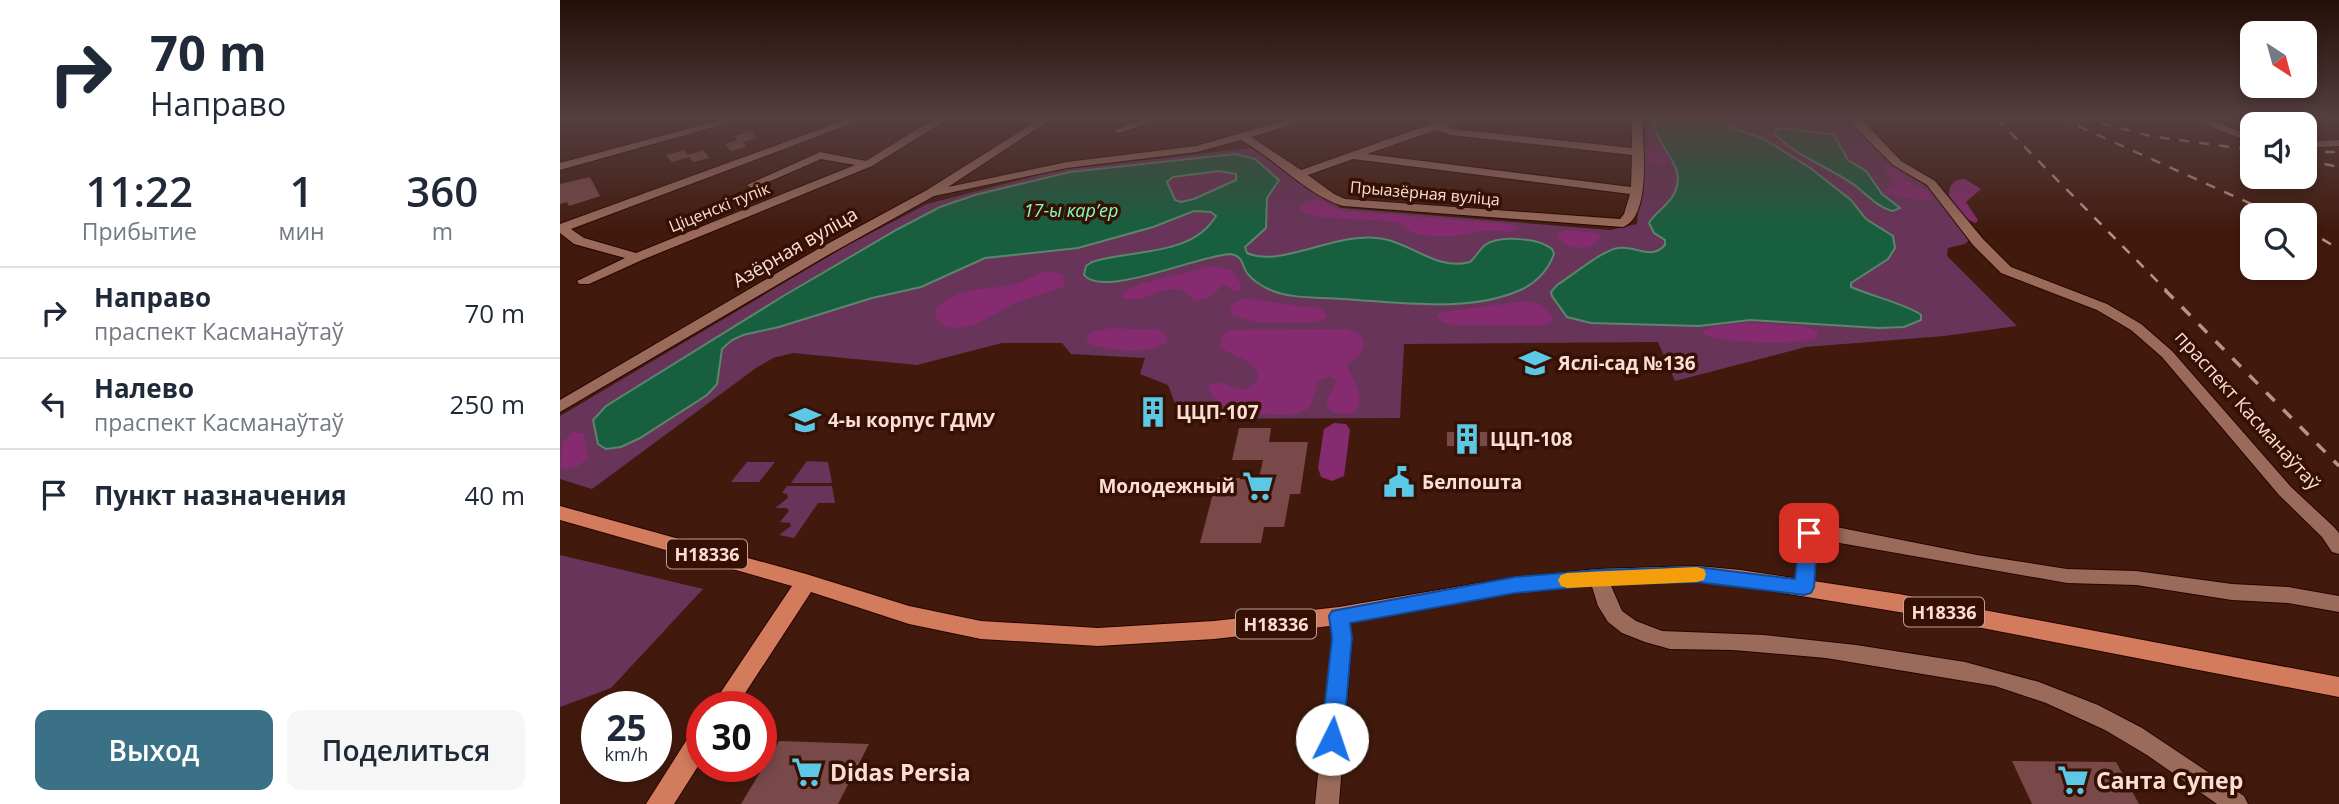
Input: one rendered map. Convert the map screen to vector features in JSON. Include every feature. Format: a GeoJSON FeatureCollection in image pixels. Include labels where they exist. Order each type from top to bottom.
{"type":"FeatureCollection","features":[{"type":"Feature","properties":{"kind":"main road","name":"Н18336"},"geometry":{"type":"LineString","coordinates":[[560,513],[806,582],[909,615],[981,630],[1047,636],[1149,635],[1339,616],[1503,587],[1598,577],[1697,574],[1804,587],[1899,603],[2339,687]]}},
{"type":"Feature","properties":{"kind":"main road"},"geometry":{"type":"LineString","coordinates":[[734,691],[806,582]]}},
{"type":"Feature","properties":{"kind":"main road"},"geometry":{"type":"LineString","coordinates":[[659,804],[686,763]]}},
{"type":"Feature","properties":{"kind":"street"},"geometry":{"type":"LineString","coordinates":[[560,167],[602,156]]}},
{"type":"Feature","properties":{"kind":"street"},"geometry":{"type":"LineString","coordinates":[[560,229],[759,156]]}},
{"type":"Feature","properties":{"kind":"street"},"geometry":{"type":"LineString","coordinates":[[753,185],[819,156]]}},
{"type":"Feature","properties":{"kind":"street"},"geometry":{"type":"LineString","coordinates":[[823,156],[868,164]]}},
{"type":"Feature","properties":{"kind":"street","name":"Ціценскі тупік"},"geometry":{"type":"LineString","coordinates":[[584,281],[868,164],[882,156]]}},
{"type":"Feature","properties":{"kind":"street","name":"Азёрная вуліца"},"geometry":{"type":"LineString","coordinates":[[560,407],[823,252],[931,193],[990,156]]}},
{"type":"Feature","properties":{"kind":"street"},"geometry":{"type":"LineString","coordinates":[[931,193],[1067,165],[1143,156]]}},
{"type":"Feature","properties":{"kind":"street","name":"Прыазёрная вуліца"},"geometry":{"type":"LineString","coordinates":[[1274,156],[1330,197],[1343,202],[1623,223],[1632,213],[1637,191]]}},
{"type":"Feature","properties":{"kind":"street"},"geometry":{"type":"LineString","coordinates":[[1300,174],[1353,156],[1637,191],[1636,156]]}},
{"type":"Feature","properties":{"kind":"street","name":"праспект Касманаўтаў"},"geometry":{"type":"LineString","coordinates":[[1890,156],[1897,163],[1931,183],[1978,242],[2006,270],[2102,307],[2136,327],[2167,354],[2285,491],[2328,532],[2339,547]]}},
{"type":"Feature","properties":{"kind":"street"},"geometry":{"type":"LineString","coordinates":[[560,229],[579,242],[637,257]]}},
{"type":"Feature","properties":{"kind":"street"},"geometry":{"type":"LineString","coordinates":[[1804,587],[1809,533],[1836,534],[1977,562],[2067,576],[2136,578],[2231,592],[2288,595],[2339,604]]}},
{"type":"Feature","properties":{"kind":"street"},"geometry":{"type":"LineString","coordinates":[[1598,577],[1610,610],[1616,617],[1639,631],[1670,641],[1737,640],[1868,654],[1920,665],[1949,667],[2034,689],[2084,709],[2143,741],[2236,804]]}},
{"type":"Feature","properties":{"kind":"street"},"geometry":{"type":"LineString","coordinates":[[1327,804],[1342,638],[1339,616]]}},
{"type":"Feature","properties":{"kind":"shaded area"},"geometry":{"type":"Polygon","coordinates":[[[1184,156],[1264,156],[1341,208],[1611,230],[1637,224],[1643,156],[1883,156],[1892,165],[1928,187],[1970,239],[1965,244],[1948,248],[1947,256],[2017,326],[1944,336],[1806,347],[1675,381],[1658,342],[1404,344],[1400,418],[1189,419],[1180,417],[1168,385],[1140,374],[1145,358],[1071,354],[1062,343],[1002,343],[917,365],[793,353],[773,358],[756,368],[592,489],[560,479],[560,416],[848,245],[927,204],[1058,170],[1184,156]]]}},
{"type":"Feature","properties":{"kind":"shaded area"},"geometry":{"type":"Polygon","coordinates":[[[1648,156],[1668,157],[1668,162],[1660,166],[1647,163],[1648,156]]]}},
{"type":"Feature","properties":{"kind":"shaded area"},"geometry":{"type":"Polygon","coordinates":[[[1891,167],[1910,182],[1926,190],[1934,199],[1926,201],[1887,194],[1885,190],[1894,183],[1884,168],[1891,167]]]}},
{"type":"Feature","properties":{"kind":"shaded area"},"geometry":{"type":"Polygon","coordinates":[[[1965,179],[1981,189],[1966,202],[1978,220],[1976,223],[1966,219],[1949,196],[1952,183],[1965,179]]]}},
{"type":"Feature","properties":{"kind":"shaded area"},"geometry":{"type":"Polygon","coordinates":[[[1318,199],[1339,210],[1508,224],[1519,228],[1512,232],[1486,230],[1455,236],[1431,236],[1413,233],[1398,223],[1388,221],[1317,217],[1302,212],[1302,203],[1318,199]]]}},
{"type":"Feature","properties":{"kind":"shaded area"},"geometry":{"type":"Polygon","coordinates":[[[1565,230],[1596,233],[1601,237],[1592,245],[1574,247],[1558,238],[1557,234],[1565,230]]]}},
{"type":"Feature","properties":{"kind":"shaded area"},"geometry":{"type":"Polygon","coordinates":[[[1212,266],[1231,270],[1241,285],[1240,290],[1234,292],[1223,285],[1208,298],[1197,301],[1178,289],[1136,299],[1122,297],[1123,292],[1140,284],[1212,266]]]}},
{"type":"Feature","properties":{"kind":"shaded area"},"geometry":{"type":"Polygon","coordinates":[[[1047,271],[1062,274],[1065,281],[1063,287],[1014,304],[974,325],[946,327],[935,317],[937,308],[964,292],[1015,284],[1047,271]]]}},
{"type":"Feature","properties":{"kind":"shaded area"},"geometry":{"type":"Polygon","coordinates":[[[1244,298],[1321,309],[1328,315],[1323,320],[1313,322],[1256,322],[1231,315],[1231,305],[1244,298]]]}},
{"type":"Feature","properties":{"kind":"shaded area"},"geometry":{"type":"Polygon","coordinates":[[[1528,301],[1540,304],[1552,317],[1551,323],[1538,326],[1454,325],[1444,323],[1436,317],[1443,312],[1528,301]]]}},
{"type":"Feature","properties":{"kind":"shaded area"},"geometry":{"type":"Polygon","coordinates":[[[1747,323],[1802,326],[1817,331],[1818,337],[1797,342],[1760,342],[1724,340],[1703,333],[1710,327],[1747,323]]]}},
{"type":"Feature","properties":{"kind":"shaded area"},"geometry":{"type":"Polygon","coordinates":[[[1112,328],[1161,330],[1168,339],[1154,348],[1131,351],[1089,344],[1086,336],[1094,331],[1112,328]]]}},
{"type":"Feature","properties":{"kind":"shaded area"},"geometry":{"type":"Polygon","coordinates":[[[1346,329],[1360,334],[1364,345],[1360,354],[1347,365],[1360,397],[1356,409],[1350,414],[1334,413],[1327,407],[1327,399],[1336,380],[1330,376],[1318,381],[1310,407],[1289,415],[1234,410],[1220,403],[1208,389],[1211,384],[1219,382],[1245,389],[1258,379],[1254,367],[1220,347],[1222,335],[1230,330],[1346,329]]]}},
{"type":"Feature","properties":{"kind":"shaded area"},"geometry":{"type":"Polygon","coordinates":[[[1334,423],[1346,424],[1350,430],[1344,476],[1332,481],[1321,477],[1318,468],[1324,429],[1334,423]]]}},
{"type":"Feature","properties":{"kind":"shaded area"},"geometry":{"type":"Polygon","coordinates":[[[573,432],[584,434],[588,459],[576,467],[564,469],[560,466],[563,442],[573,432]]]}},
{"type":"Feature","properties":{"kind":"shaded area"},"geometry":{"type":"Polygon","coordinates":[[[807,461],[828,462],[832,483],[791,483],[807,461]]]}},
{"type":"Feature","properties":{"kind":"shaded area"},"geometry":{"type":"Polygon","coordinates":[[[747,462],[775,462],[759,482],[731,482],[747,462]]]}},
{"type":"Feature","properties":{"kind":"shaded area"},"geometry":{"type":"Polygon","coordinates":[[[787,486],[832,486],[835,503],[818,503],[794,538],[779,535],[791,526],[790,523],[780,522],[789,511],[787,508],[775,508],[788,498],[787,494],[782,493],[787,486]]]}},
{"type":"Feature","properties":{"kind":"shaded area"},"geometry":{"type":"Polygon","coordinates":[[[560,555],[703,589],[611,688],[603,691],[581,691],[581,699],[560,707],[560,555]]]}},
{"type":"Feature","properties":{"kind":"water","name":"17-ы кар’ер"},"geometry":{"type":"Polygon","coordinates":[[[1241,156],[1255,159],[1279,180],[1267,198],[1266,228],[1245,247],[1247,253],[1261,257],[1277,256],[1367,237],[1395,242],[1437,260],[1458,264],[1470,262],[1485,245],[1509,239],[1538,242],[1552,249],[1554,254],[1544,272],[1524,288],[1498,298],[1454,304],[1408,304],[1281,294],[1255,281],[1247,273],[1240,259],[1231,254],[1111,282],[1095,281],[1084,275],[1086,266],[1092,262],[1160,249],[1192,239],[1216,216],[1211,212],[1194,211],[1153,227],[1078,248],[985,258],[921,287],[872,298],[779,327],[743,335],[722,349],[717,384],[707,395],[640,438],[621,447],[606,449],[598,444],[593,420],[606,406],[785,295],[898,229],[940,207],[975,195],[1070,172],[1241,156]],[[1219,171],[1173,177],[1167,182],[1175,200],[1181,202],[1236,180],[1236,174],[1219,171]]]}},
{"type":"Feature","properties":{"kind":"water"},"geometry":{"type":"Polygon","coordinates":[[[1669,156],[1791,156],[1809,167],[1851,200],[1866,219],[1893,236],[1895,248],[1888,259],[1851,283],[1851,287],[1909,308],[1921,315],[1921,320],[1904,327],[1879,328],[1750,320],[1699,326],[1591,323],[1567,317],[1552,296],[1551,292],[1557,285],[1611,250],[1624,248],[1654,252],[1665,245],[1665,240],[1654,233],[1649,223],[1674,194],[1678,183],[1669,156]]]}},
{"type":"Feature","properties":{"kind":"water"},"geometry":{"type":"Polygon","coordinates":[[[1804,156],[1845,156],[1866,171],[1882,194],[1900,208],[1893,211],[1883,207],[1847,180],[1804,156]]]}},
{"type":"Feature","properties":{"kind":"building"},"geometry":{"type":"Polygon","coordinates":[[[666,156],[707,156],[709,158],[693,162],[689,157],[672,162],[666,156]]]}},
{"type":"Feature","properties":{"kind":"building"},"geometry":{"type":"Polygon","coordinates":[[[590,177],[600,196],[569,206],[567,202],[560,204],[560,184],[590,177]]]}},
{"type":"Feature","properties":{"kind":"building","name":"ЦЦП-107"},"geometry":{"type":"Polygon","coordinates":[[[1148,403],[1164,403],[1159,420],[1142,420],[1148,403]]]}},
{"type":"Feature","properties":{"kind":"building","name":"Молодежный"},"geometry":{"type":"Polygon","coordinates":[[[1239,428],[1271,428],[1269,442],[1308,442],[1300,494],[1290,494],[1284,527],[1264,527],[1261,543],[1200,543],[1217,478],[1259,478],[1263,460],[1232,460],[1239,428]]]}},
{"type":"Feature","properties":{"kind":"building","name":"ЦЦП-108"},"geometry":{"type":"Polygon","coordinates":[[[1447,432],[1487,432],[1487,446],[1447,446],[1447,432]]]}},
{"type":"Feature","properties":{"kind":"building","name":"Didas Persia"},"geometry":{"type":"Polygon","coordinates":[[[779,741],[869,744],[838,804],[741,804],[754,782],[777,782],[779,741]]]}},
{"type":"Feature","properties":{"kind":"building","name":"Санта Супер"},"geometry":{"type":"Polygon","coordinates":[[[2012,761],[2116,762],[2139,804],[2032,804],[2012,761]]]}},
{"type":"Feature","properties":{"kind":"railway"},"geometry":{"type":"LineString","coordinates":[[2033,156],[2167,291]]}},
{"type":"Feature","properties":{"kind":"railway"},"geometry":{"type":"LineString","coordinates":[[2144,156],[2249,203]]}},
{"type":"Feature","properties":{"kind":"railway"},"geometry":{"type":"LineString","coordinates":[[2317,162],[2339,167]]}},
{"type":"Feature","properties":{"kind":"railway"},"geometry":{"type":"LineString","coordinates":[[2317,236],[2339,249]]}},
{"type":"Feature","properties":{"kind":"railway"},"geometry":{"type":"LineString","coordinates":[[2165,290],[2339,466]]}},
{"type":"Feature","properties":{"kind":"slow traffic"},"geometry":{"type":"LineString","coordinates":[[1567,580],[1697,574]]}},
{"type":"Feature","properties":{"kind":"place","name":"Яслі-сад №136"},"geometry":{"type":"Point","coordinates":[1535,363]}},
{"type":"Feature","properties":{"kind":"place","name":"ЦЦП-107"},"geometry":{"type":"Point","coordinates":[1153,412]}},
{"type":"Feature","properties":{"kind":"place","name":"4-ы корпус ГДМУ"},"geometry":{"type":"Point","coordinates":[805,420]}},
{"type":"Feature","properties":{"kind":"place","name":"ЦЦП-108"},"geometry":{"type":"Point","coordinates":[1467,439]}},
{"type":"Feature","properties":{"kind":"place","name":"Белпошта"},"geometry":{"type":"Point","coordinates":[1399,482]}},
{"type":"Feature","properties":{"kind":"place","name":"Молодежный"},"geometry":{"type":"Point","coordinates":[1258,486]}},
{"type":"Feature","properties":{"kind":"place","name":"Didas Persia"},"geometry":{"type":"Point","coordinates":[807,772]}},
{"type":"Feature","properties":{"kind":"place","name":"Санта Супер"},"geometry":{"type":"Point","coordinates":[2073,780]}},
{"type":"Feature","properties":{"kind":"route"},"geometry":{"type":"LineString","coordinates":[[1332,739],[1342,638],[1339,616],[1515,585],[1598,577],[1697,574],[1804,587],[1809,533]]}}]}
